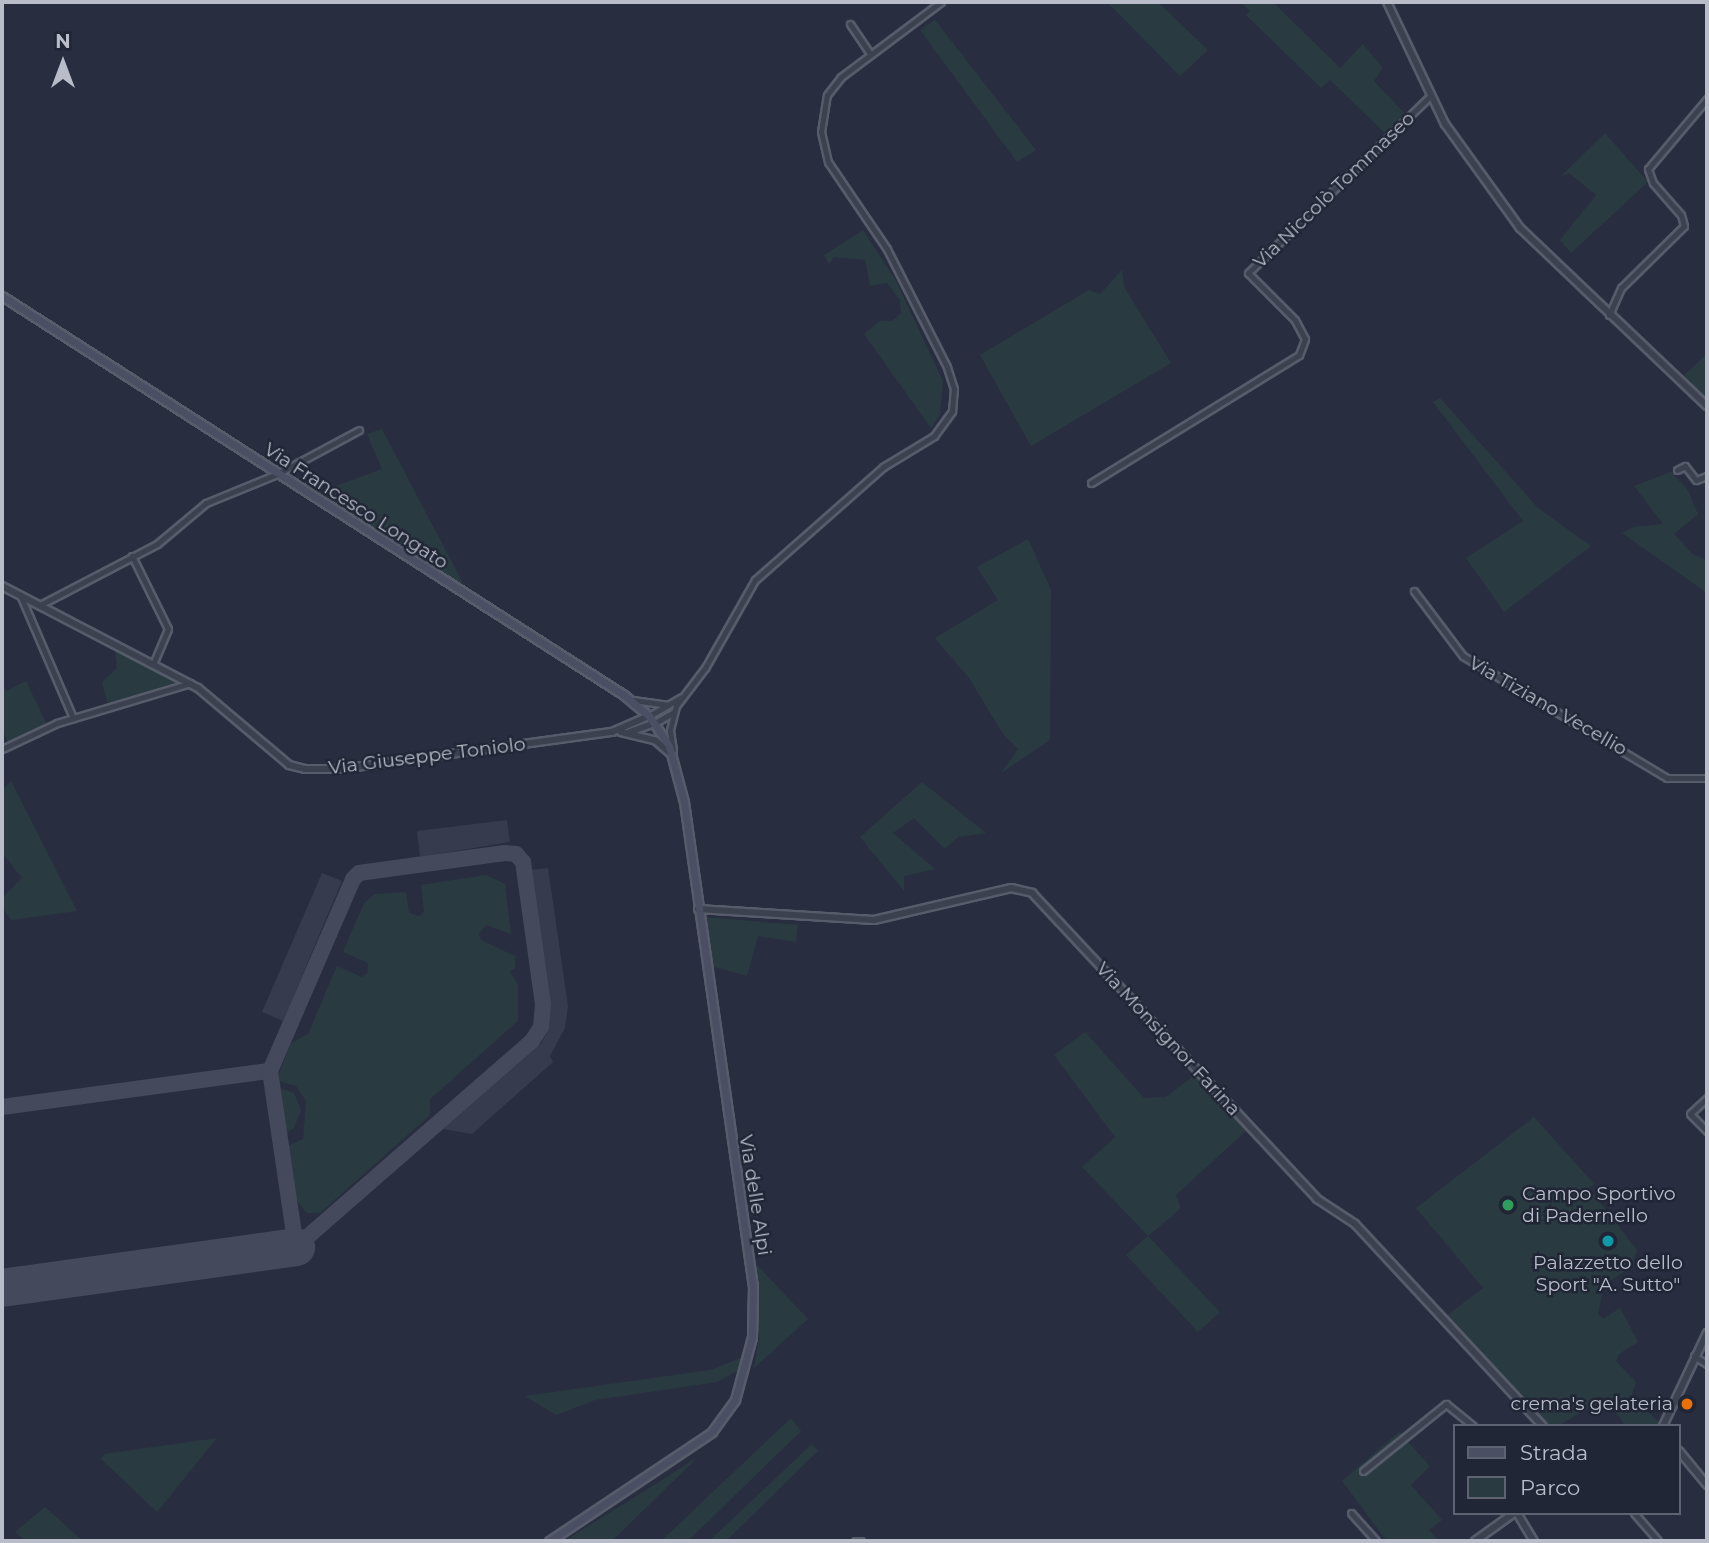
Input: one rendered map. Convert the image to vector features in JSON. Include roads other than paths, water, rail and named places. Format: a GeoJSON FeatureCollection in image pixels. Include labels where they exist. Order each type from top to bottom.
{"type":"FeatureCollection","features":[{"type":"Feature","properties":{"kind":"main road","name":"Via Francesco Longato"},"geometry":{"type":"LineString","coordinates":[[2,296],[624,695],[655,723],[675,760]]}},
{"type":"Feature","properties":{"kind":"main road","name":"Via delle Alpi"},"geometry":{"type":"LineString","coordinates":[[549,1541],[712,1432],[735,1400],[748,1362],[753,1286],[675,760]]}},
{"type":"Feature","properties":{"kind":"street","name":"Via Giuseppe Toniolo"},"geometry":{"type":"LineString","coordinates":[[675,760],[670,730],[674,712],[762,572],[883,467],[934,436],[952,411],[952,379],[928,325],[887,249],[828,162],[822,143],[821,120],[827,95],[841,77],[941,2]]}},
{"type":"Feature","properties":{"kind":"street"},"geometry":{"type":"LineString","coordinates":[[1387,2],[1445,124],[1520,228],[1707,406]]}},
{"type":"Feature","properties":{"kind":"street"},"geometry":{"type":"LineString","coordinates":[[850,24],[870,54]]}},
{"type":"Feature","properties":{"kind":"street","name":"Via Niccolò Tommaseo"},"geometry":{"type":"LineString","coordinates":[[1091,483],[1299,355],[1305,339],[1295,320],[1248,274],[1430,96]]}},
{"type":"Feature","properties":{"kind":"street"},"geometry":{"type":"LineString","coordinates":[[1609,315],[1621,288],[1684,226],[1681,215],[1653,183],[1648,169],[1707,99]]}},
{"type":"Feature","properties":{"kind":"street"},"geometry":{"type":"LineString","coordinates":[[40,604],[158,544],[206,503],[277,474],[359,430]]}},
{"type":"Feature","properties":{"kind":"street"},"geometry":{"type":"LineString","coordinates":[[1677,470],[1685,466],[1696,480],[1707,476]]}},
{"type":"Feature","properties":{"kind":"street"},"geometry":{"type":"LineString","coordinates":[[132,556],[168,629],[153,664]]}},
{"type":"Feature","properties":{"kind":"street","name":"Via Giuseppe Toniolo"},"geometry":{"type":"LineString","coordinates":[[2,586],[190,683],[289,765],[305,769],[341,769],[612,732],[637,723],[684,696]]}},
{"type":"Feature","properties":{"kind":"street","name":"Via Tiziano Vecellio"},"geometry":{"type":"LineString","coordinates":[[1414,591],[1463,656],[1667,778],[1707,778]]}},
{"type":"Feature","properties":{"kind":"street"},"geometry":{"type":"LineString","coordinates":[[21,597],[73,718]]}},
{"type":"Feature","properties":{"kind":"street"},"geometry":{"type":"LineString","coordinates":[[2,749],[73,718],[190,683]]}},
{"type":"Feature","properties":{"kind":"street"},"geometry":{"type":"LineString","coordinates":[[624,695],[643,704],[667,705]]}},
{"type":"Feature","properties":{"kind":"street"},"geometry":{"type":"LineString","coordinates":[[637,706],[637,723]]}},
{"type":"Feature","properties":{"kind":"street","name":"Via Giuseppe Toniolo"},"geometry":{"type":"LineString","coordinates":[[655,723],[674,712]]}},
{"type":"Feature","properties":{"kind":"street"},"geometry":{"type":"LineString","coordinates":[[625,733],[655,723]]}},
{"type":"Feature","properties":{"kind":"street","name":"Via Giuseppe Toniolo"},"geometry":{"type":"LineString","coordinates":[[612,732],[656,741],[675,760]]}},
{"type":"Feature","properties":{"kind":"street","name":"Via Monsignor Farina"},"geometry":{"type":"LineString","coordinates":[[697,909],[874,919],[1010,888],[1032,893],[1317,1199],[1354,1224],[1541,1424]]}},
{"type":"Feature","properties":{"kind":"street"},"geometry":{"type":"LineString","coordinates":[[1707,1098],[1690,1114],[1707,1131]]}},
{"type":"Feature","properties":{"kind":"street"},"geometry":{"type":"LineString","coordinates":[[1664,1424],[1707,1333]]}},
{"type":"Feature","properties":{"kind":"street"},"geometry":{"type":"LineString","coordinates":[[1694,1356],[1707,1364]]}},
{"type":"Feature","properties":{"kind":"street"},"geometry":{"type":"LineString","coordinates":[[1363,1471],[1446,1404],[1471,1424]]}},
{"type":"Feature","properties":{"kind":"street"},"geometry":{"type":"LineString","coordinates":[[1681,1453],[1707,1485]]}},
{"type":"Feature","properties":{"kind":"street"},"geometry":{"type":"LineString","coordinates":[[1351,1513],[1376,1541]]}},
{"type":"Feature","properties":{"kind":"street"},"geometry":{"type":"LineString","coordinates":[[1475,1541],[1513,1515]]}},
{"type":"Feature","properties":{"kind":"street"},"geometry":{"type":"LineString","coordinates":[[1517,1515],[1534,1541]]}},
{"type":"Feature","properties":{"kind":"street"},"geometry":{"type":"LineString","coordinates":[[1636,1515],[1658,1541]]}},
{"type":"Feature","properties":{"kind":"street"},"geometry":{"type":"LineString","coordinates":[[855,1541],[860,1541]]}},
{"type":"Feature","properties":{"kind":"place","name":"Campo Sportivo di Padernello"},"geometry":{"type":"Point","coordinates":[1508,1205]}},
{"type":"Feature","properties":{"kind":"place","name":"Palazzetto dello Sport \"A. Sutto\""},"geometry":{"type":"Point","coordinates":[1608,1241]}},
{"type":"Feature","properties":{"kind":"place","name":"crema's gelateria"},"geometry":{"type":"Point","coordinates":[1687,1404]}}]}
